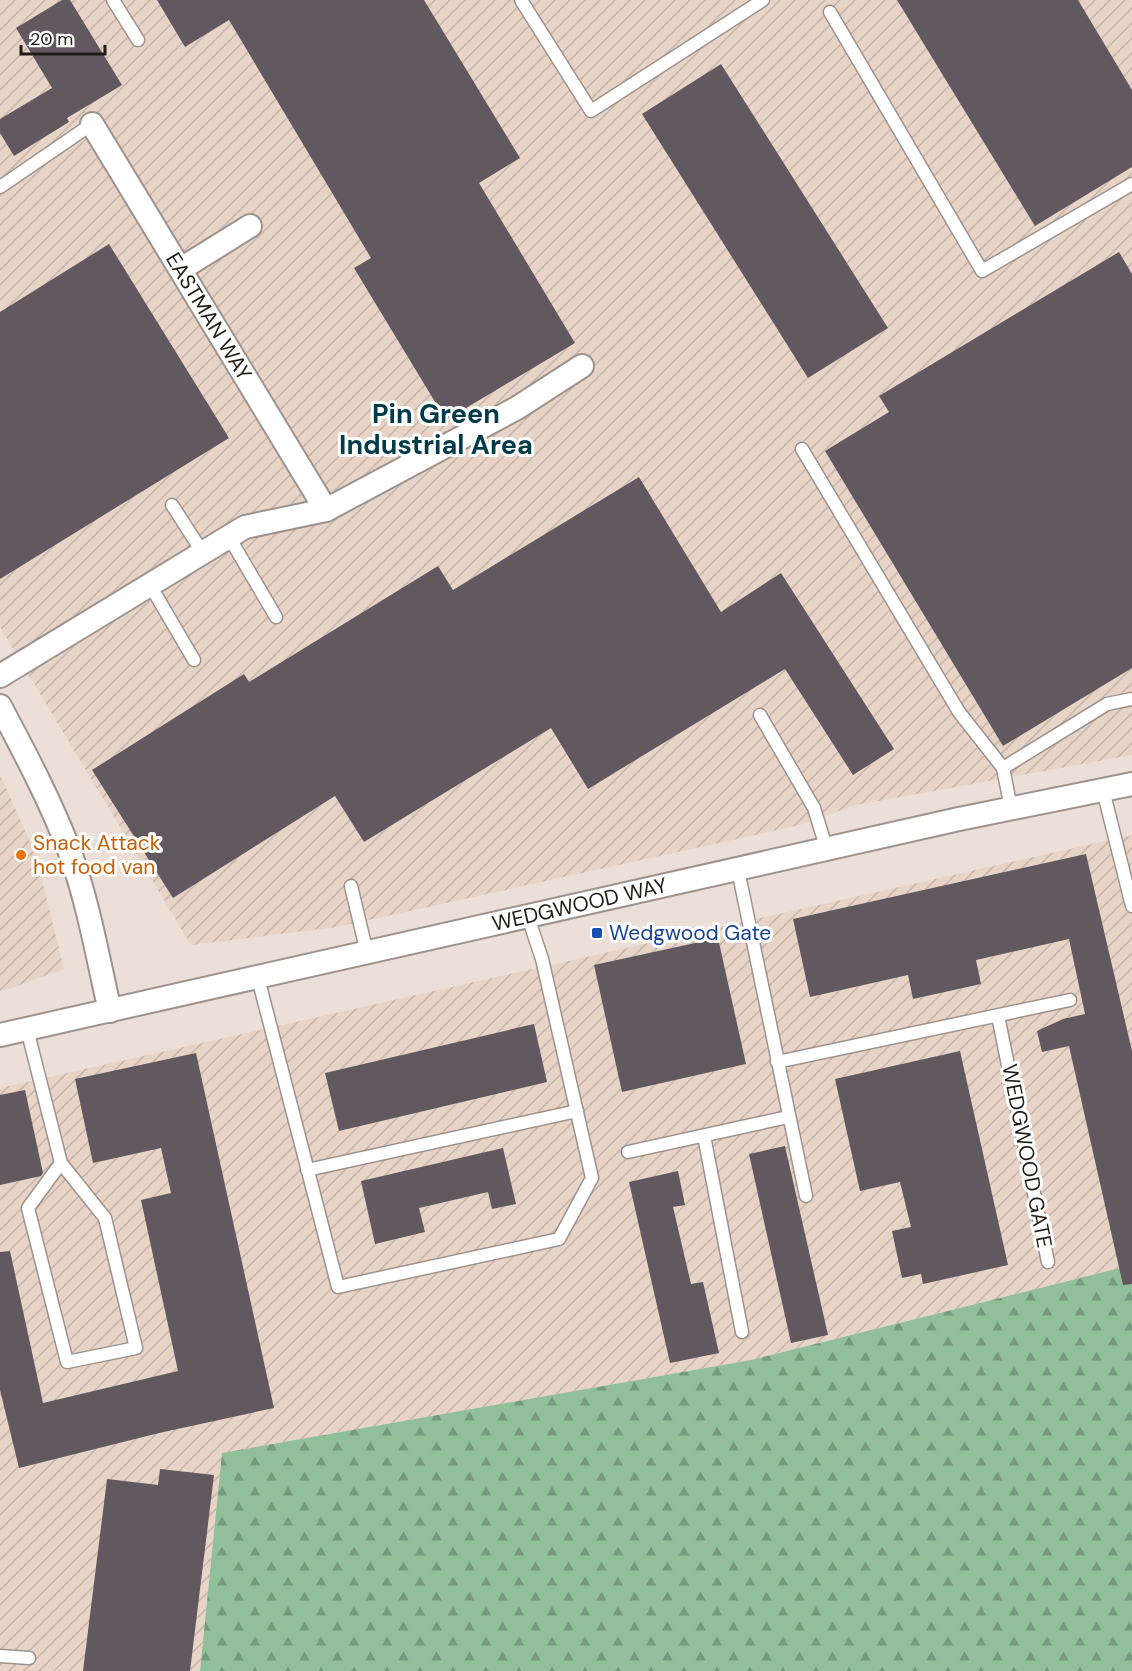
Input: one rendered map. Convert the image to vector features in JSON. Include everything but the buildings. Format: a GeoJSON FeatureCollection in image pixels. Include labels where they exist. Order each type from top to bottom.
{"type":"FeatureCollection","features":[{"type":"Feature","properties":{"kind":"street","name":"EASTMAN WAY"},"geometry":{"type":"LineString","coordinates":[[92,124],[326,510]]}},
{"type":"Feature","properties":{"kind":"street"},"geometry":{"type":"LineString","coordinates":[[181,269],[250,226]]}},
{"type":"Feature","properties":{"kind":"street"},"geometry":{"type":"LineString","coordinates":[[0,676],[245,527],[326,510],[517,408],[582,366]]}},
{"type":"Feature","properties":{"kind":"street"},"geometry":{"type":"LineString","coordinates":[[0,706],[52,810],[71,856],[89,914],[110,1011]]}},
{"type":"Feature","properties":{"kind":"street","name":"WEDGWOOD WAY"},"geometry":{"type":"LineString","coordinates":[[0,1035],[1011,808],[1132,784]]}},
{"type":"Feature","properties":{"kind":"lane"},"geometry":{"type":"LineString","coordinates":[[114,0],[138,40]]}},
{"type":"Feature","properties":{"kind":"lane"},"geometry":{"type":"LineString","coordinates":[[521,0],[591,111],[763,0]]}},
{"type":"Feature","properties":{"kind":"lane"},"geometry":{"type":"LineString","coordinates":[[830,12],[982,271],[1132,184]]}},
{"type":"Feature","properties":{"kind":"lane"},"geometry":{"type":"LineString","coordinates":[[0,187],[92,124]]}},
{"type":"Feature","properties":{"kind":"lane"},"geometry":{"type":"LineString","coordinates":[[802,450],[959,712],[1003,768],[1011,808]]}},
{"type":"Feature","properties":{"kind":"lane"},"geometry":{"type":"LineString","coordinates":[[172,505],[203,553]]}},
{"type":"Feature","properties":{"kind":"lane"},"geometry":{"type":"LineString","coordinates":[[229,537],[276,617]]}},
{"type":"Feature","properties":{"kind":"lane"},"geometry":{"type":"LineString","coordinates":[[150,585],[194,660]]}},
{"type":"Feature","properties":{"kind":"lane"},"geometry":{"type":"LineString","coordinates":[[1003,768],[1107,705],[1132,699]]}},
{"type":"Feature","properties":{"kind":"lane"},"geometry":{"type":"LineString","coordinates":[[760,715],[814,808],[827,850]]}},
{"type":"Feature","properties":{"kind":"lane"},"geometry":{"type":"LineString","coordinates":[[1103,790],[1132,906]]}},
{"type":"Feature","properties":{"kind":"lane"},"geometry":{"type":"LineString","coordinates":[[738,870],[806,1196]]}},
{"type":"Feature","properties":{"kind":"lane"},"geometry":{"type":"LineString","coordinates":[[351,886],[367,953]]}},
{"type":"Feature","properties":{"kind":"lane"},"geometry":{"type":"LineString","coordinates":[[258,978],[338,1287],[559,1239],[592,1178],[542,958],[528,917]]}},
{"type":"Feature","properties":{"kind":"lane"},"geometry":{"type":"LineString","coordinates":[[777,1062],[1070,1000]]}},
{"type":"Feature","properties":{"kind":"lane","name":"WEDGWOOD GATE"},"geometry":{"type":"LineString","coordinates":[[998,1016],[1048,1262]]}},
{"type":"Feature","properties":{"kind":"lane"},"geometry":{"type":"LineString","coordinates":[[27,1029],[61,1164],[105,1218],[136,1348],[67,1362],[28,1208],[61,1164]]}},
{"type":"Feature","properties":{"kind":"lane"},"geometry":{"type":"LineString","coordinates":[[307,1170],[577,1111]]}},
{"type":"Feature","properties":{"kind":"lane"},"geometry":{"type":"LineString","coordinates":[[628,1152],[788,1117]]}},
{"type":"Feature","properties":{"kind":"lane"},"geometry":{"type":"LineString","coordinates":[[704,1136],[742,1332]]}},
{"type":"Feature","properties":{"kind":"lane"},"geometry":{"type":"LineString","coordinates":[[0,1656],[29,1658]]}},
{"type":"Feature","properties":{"kind":"shaded area"},"geometry":{"type":"Polygon","coordinates":[[[0,0],[1132,0],[1132,755],[856,805],[800,825],[337,927],[191,945],[0,627],[0,0]]]}},
{"type":"Feature","properties":{"kind":"shaded area"},"geometry":{"type":"Polygon","coordinates":[[[0,775],[36,855],[64,969],[0,992],[0,775]]]}},
{"type":"Feature","properties":{"kind":"shaded area"},"geometry":{"type":"Polygon","coordinates":[[[1132,835],[1132,1265],[751,1360],[222,1453],[200,1671],[0,1671],[0,1088],[1132,835]]]}},
{"type":"Feature","properties":{"kind":"green space"},"geometry":{"type":"Polygon","coordinates":[[[1132,1265],[1132,1671],[200,1671],[222,1453],[751,1360],[1132,1265]]]}},
{"type":"Feature","properties":{"kind":"place","name":"Snack Attack hot food van"},"geometry":{"type":"Point","coordinates":[21,855]}},
{"type":"Feature","properties":{"kind":"place","name":"Wedgwood Gate"},"geometry":{"type":"Point","coordinates":[597,933]}},
{"type":"Feature","properties":{"kind":"district","name":"Pin Green Industrial Area"},"geometry":{"type":"Point","coordinates":[436,430]}}]}
